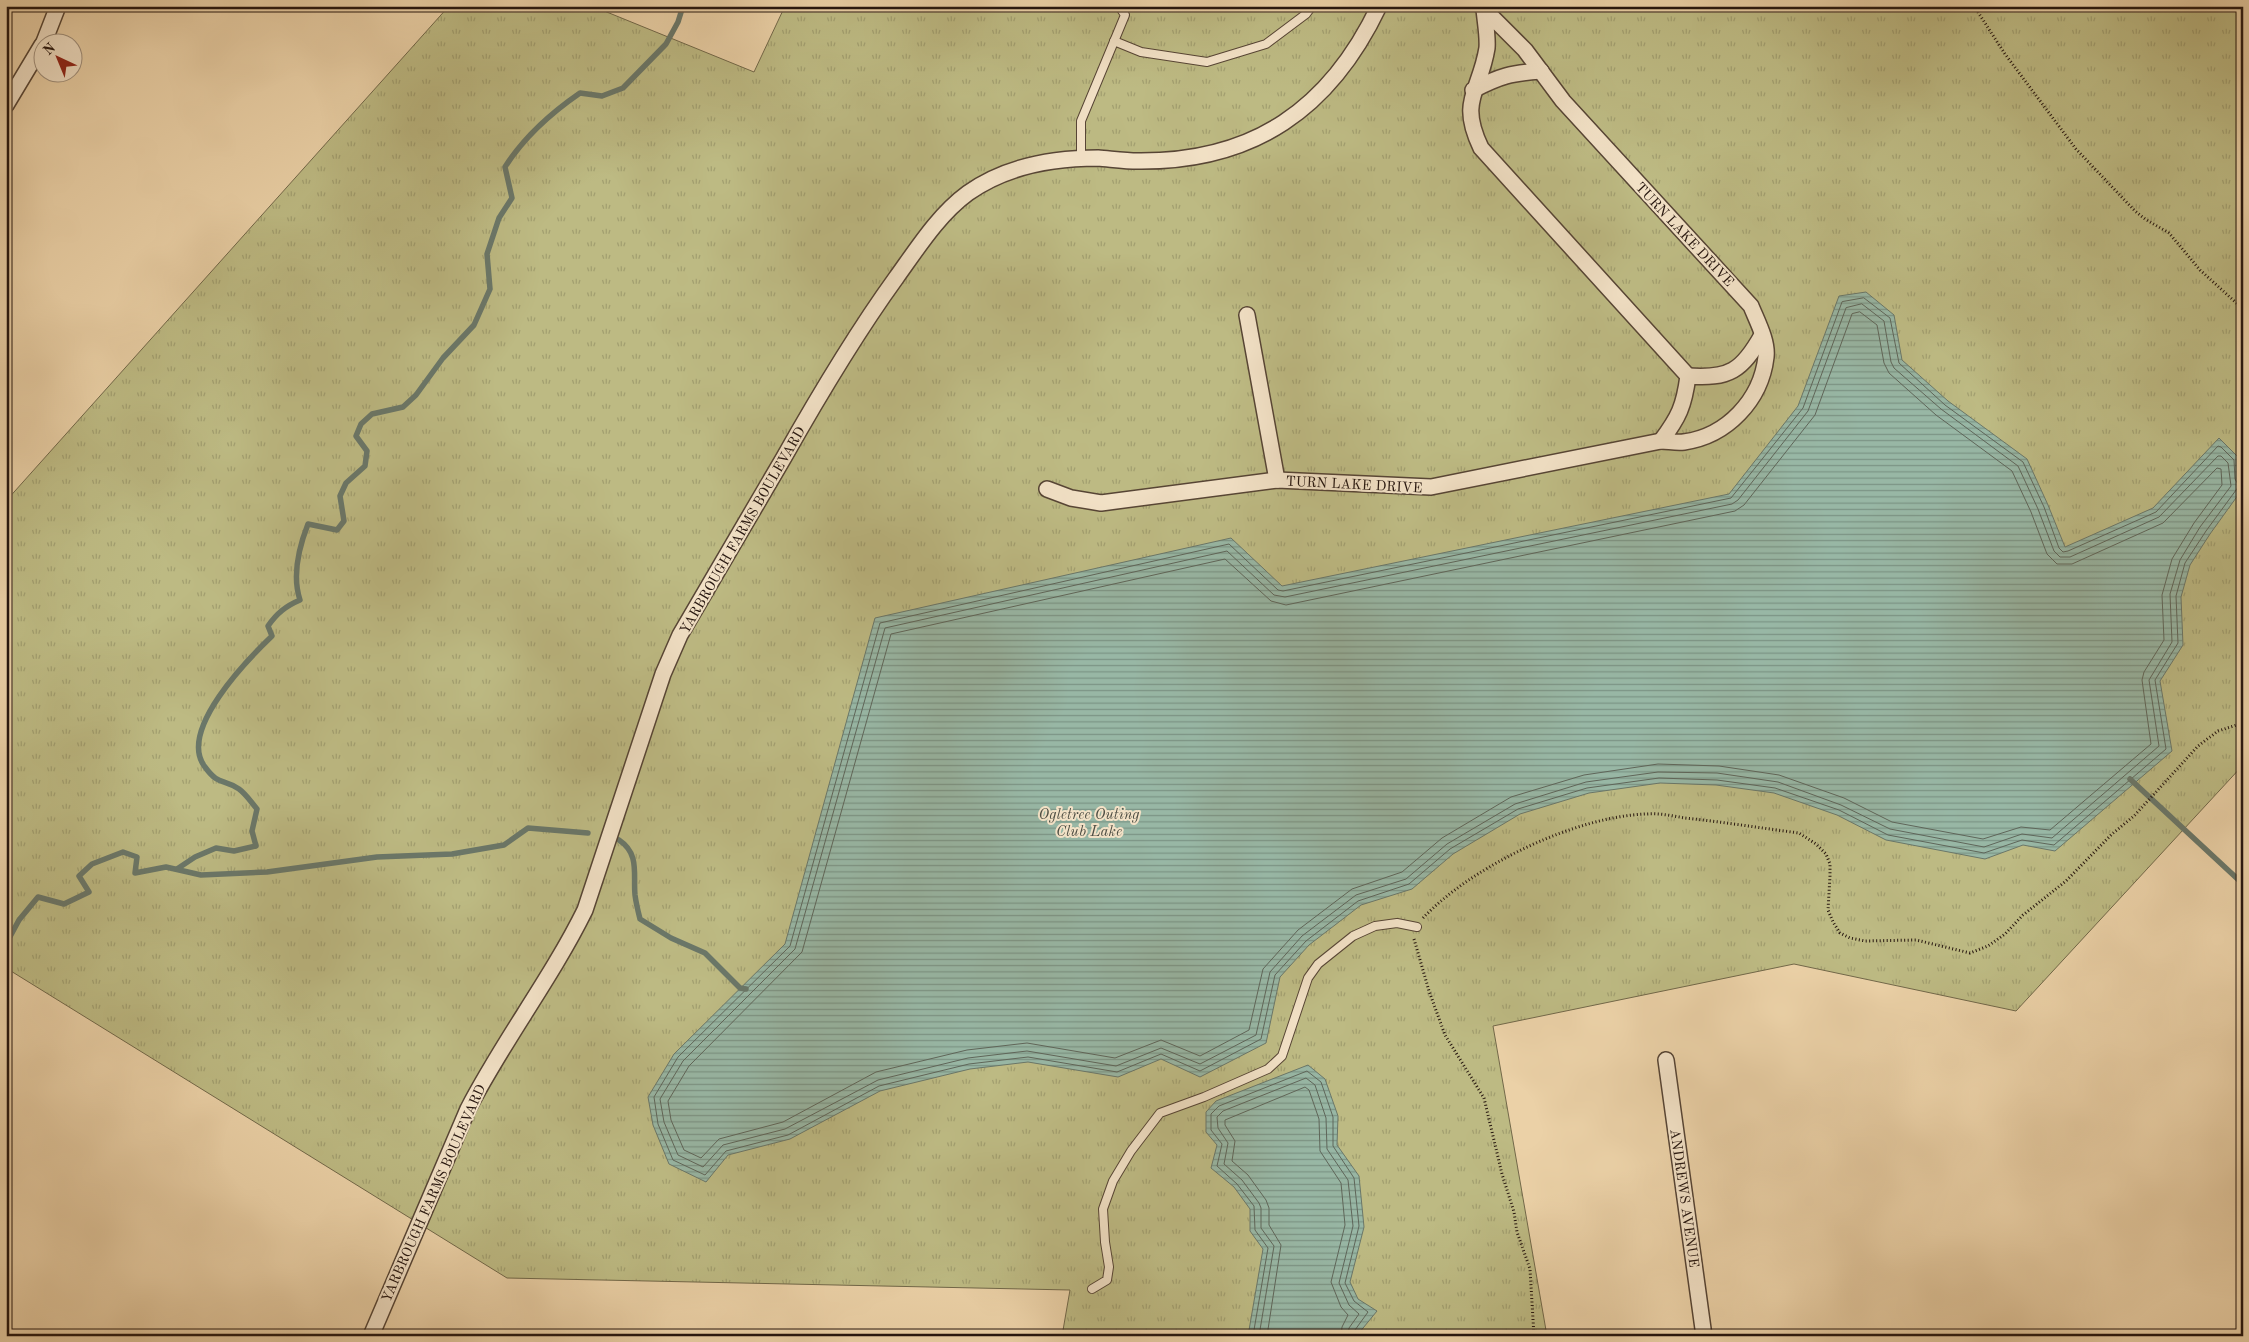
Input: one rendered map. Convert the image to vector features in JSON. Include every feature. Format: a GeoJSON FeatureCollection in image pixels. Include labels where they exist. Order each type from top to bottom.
{"type":"FeatureCollection","features":[{"type":"Feature","properties":{"kind":"street"},"geometry":{"type":"LineString","coordinates":[[48,32],[58,6]]}},
{"type":"Feature","properties":{"kind":"street","name":"YARBROUGH FARMS BOULEVARD"},"geometry":{"type":"LineString","coordinates":[[371,1336],[468,1109],[486,1074],[570,941],[585,910],[664,674],[680,635],[847,349],[925,238],[943,215],[966,194],[987,181],[1013,170],[1064,159],[1138,161],[1174,159],[1209,154],[1254,139],[1284,123],[1313,100],[1340,73],[1365,36],[1379,6]]}},
{"type":"Feature","properties":{"kind":"street","name":"TURN LAKE DRIVE"},"geometry":{"type":"LineString","coordinates":[[1046,489],[1071,498],[1101,503],[1278,480],[1431,487],[1660,441],[1683,442],[1712,434],[1731,422],[1747,406],[1757,390],[1766,356],[1762,335],[1751,306],[1563,101],[1525,50],[1482,8]]}},
{"type":"Feature","properties":{"kind":"street","name":"TURN LAKE DRIVE"},"geometry":{"type":"LineString","coordinates":[[1482,8],[1487,46],[1483,65],[1473,90],[1469,110],[1472,129],[1481,148],[1688,376]]}},
{"type":"Feature","properties":{"kind":"street"},"geometry":{"type":"LineString","coordinates":[[6,106],[32,62]]}},
{"type":"Feature","properties":{"kind":"street"},"geometry":{"type":"LineString","coordinates":[[1473,90],[1497,77],[1513,73],[1541,71]]}},
{"type":"Feature","properties":{"kind":"street"},"geometry":{"type":"LineString","coordinates":[[1247,316],[1278,480]]}},
{"type":"Feature","properties":{"kind":"street"},"geometry":{"type":"LineString","coordinates":[[1660,441],[1674,424],[1684,402],[1688,376],[1710,378],[1734,371],[1750,357],[1762,335]]}},
{"type":"Feature","properties":{"kind":"street","name":"ANDREWS AVENUE"},"geometry":{"type":"LineString","coordinates":[[1666,1060],[1704,1336]]}},
{"type":"Feature","properties":{"kind":"lane"},"geometry":{"type":"LineString","coordinates":[[1081,159],[1081,121],[1125,15],[1119,6]]}},
{"type":"Feature","properties":{"kind":"lane"},"geometry":{"type":"LineString","coordinates":[[1114,41],[1141,52],[1207,62],[1266,44],[1306,14],[1312,6]]}},
{"type":"Feature","properties":{"kind":"lane"},"geometry":{"type":"LineString","coordinates":[[1092,1290],[1107,1280],[1109,1267],[1103,1209],[1113,1181],[1130,1151],[1160,1113],[1204,1097],[1268,1069],[1282,1056],[1308,978],[1318,964],[1353,936],[1376,926],[1397,924],[1417,927]]}},
{"type":"Feature","properties":{"kind":"path"},"geometry":{"type":"LineString","coordinates":[[1974,6],[2005,54],[2076,149],[2135,211],[2144,219],[2170,233],[2200,270],[2243,310]]}},
{"type":"Feature","properties":{"kind":"path"},"geometry":{"type":"LineString","coordinates":[[1534,1336],[1530,1269],[1517,1232],[1514,1212],[1502,1174],[1484,1098],[1445,1035],[1416,948],[1414,937],[1417,927],[1438,903],[1470,879],[1512,855],[1571,830],[1610,818],[1648,814],[1799,833],[1816,844],[1826,854],[1830,876],[1828,910],[1840,933],[1850,938],[1865,941],[1916,940],[1970,953],[1988,946],[2006,934],[2023,915],[2066,881],[2112,834],[2134,816],[2198,746],[2218,731],[2243,723]]}},
{"type":"Feature","properties":{"kind":"green space"},"geometry":{"type":"Polygon","coordinates":[[[449,6],[592,6],[754,72],[785,6],[2243,6],[2243,765],[2016,1011],[1794,964],[1493,1026],[1547,1336],[1062,1336],[1070,1290],[507,1278],[6,968],[6,501],[449,6]]]}},
{"type":"Feature","properties":{"kind":"water","name":"Ogletree Outing Club Lake"},"geometry":{"type":"Polygon","coordinates":[[[1866,292],[1894,315],[1902,360],[1948,401],[2027,459],[2065,547],[2153,508],[2219,438],[2239,458],[2241,491],[2190,565],[2181,597],[2183,645],[2160,681],[2172,751],[2055,851],[2023,845],[1985,859],[1886,840],[1837,815],[1774,793],[1716,785],[1660,783],[1589,793],[1520,814],[1453,854],[1412,889],[1361,905],[1309,945],[1280,977],[1266,1043],[1200,1077],[1161,1059],[1118,1077],[1028,1062],[970,1069],[880,1091],[790,1139],[728,1155],[706,1182],[669,1164],[653,1125],[648,1097],[674,1054],[785,944],[875,618],[1231,538],[1282,586],[1729,494],[1798,406],[1839,296],[1866,292]]]}},
{"type":"Feature","properties":{"kind":"water"},"geometry":{"type":"Polygon","coordinates":[[[1308,1065],[1325,1079],[1338,1116],[1337,1145],[1359,1176],[1364,1227],[1350,1282],[1358,1299],[1377,1311],[1359,1333],[1362,1336],[1248,1336],[1263,1249],[1250,1231],[1250,1209],[1234,1187],[1211,1168],[1217,1145],[1206,1132],[1206,1112],[1216,1101],[1308,1065]]]}},
{"type":"Feature","properties":{"kind":"waterway"},"geometry":{"type":"LineString","coordinates":[[177,869],[195,857],[216,848],[234,851],[256,846],[252,831],[257,809],[242,791],[217,779],[205,767],[199,752],[200,735],[219,697],[247,661],[272,636],[268,626],[271,621],[282,610],[300,600],[297,571],[302,542],[308,524],[337,530],[344,521],[340,496],[346,483],[365,466],[367,451],[356,436],[361,424],[372,414],[403,407],[416,395],[443,358],[474,325],[490,289],[487,254],[499,218],[512,198],[505,167],[512,156],[539,126],[580,93],[602,96],[623,88],[666,44],[678,22],[683,6]]}},
{"type":"Feature","properties":{"kind":"waterway"},"geometry":{"type":"LineString","coordinates":[[2130,779],[2243,884]]}},
{"type":"Feature","properties":{"kind":"waterway"},"geometry":{"type":"LineString","coordinates":[[6,944],[19,920],[38,897],[64,904],[89,892],[79,876],[92,864],[123,852],[137,857],[135,873],[166,867],[201,875],[267,872],[377,857],[452,854],[504,845],[528,828],[588,833]]}},
{"type":"Feature","properties":{"kind":"waterway"},"geometry":{"type":"LineString","coordinates":[[619,840],[626,846],[633,858],[635,895],[640,919],[671,938],[705,953],[740,988],[746,989]]}}]}
